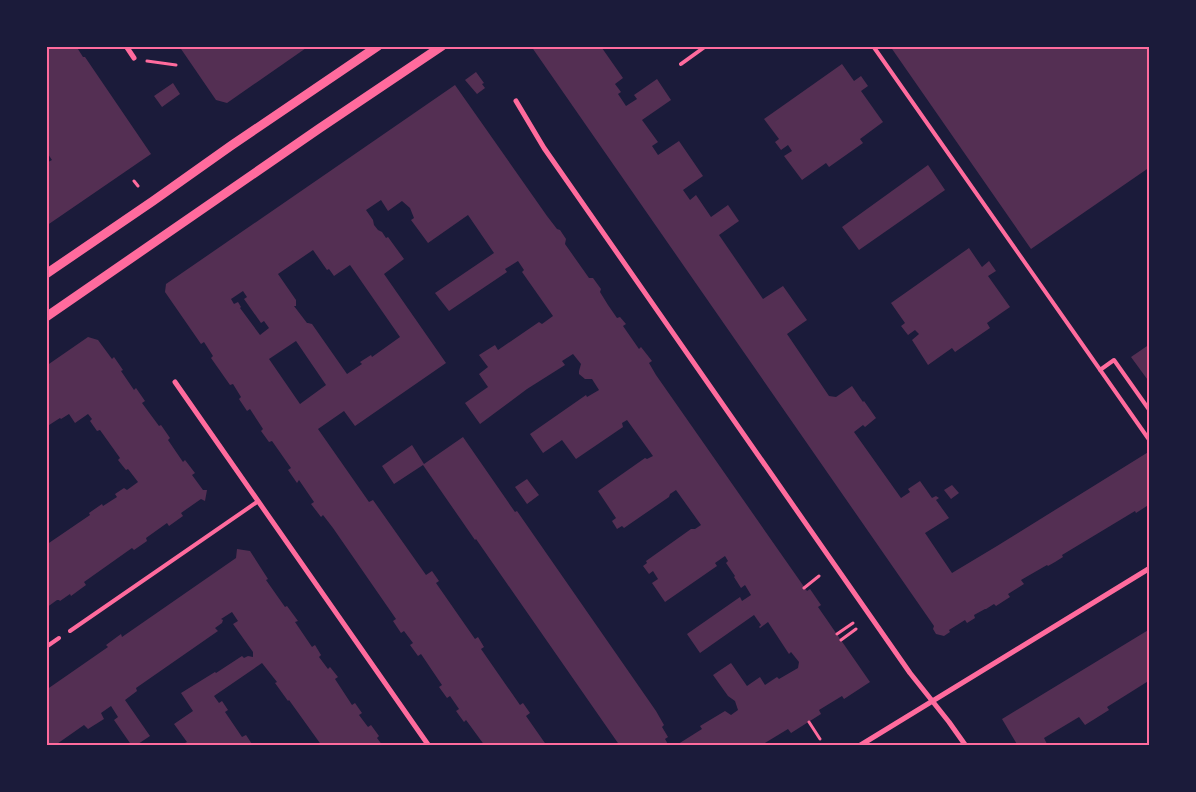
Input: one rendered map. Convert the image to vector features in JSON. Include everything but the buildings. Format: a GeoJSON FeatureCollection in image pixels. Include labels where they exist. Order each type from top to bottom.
{"type":"FeatureCollection","features":[{"type":"Feature","properties":{"kind":"street"},"geometry":{"type":"LineString","coordinates":[[126,46],[134,58]]}},
{"type":"Feature","properties":{"kind":"street"},"geometry":{"type":"LineString","coordinates":[[46,274],[232,144],[378,46]]}},
{"type":"Feature","properties":{"kind":"street"},"geometry":{"type":"LineString","coordinates":[[46,318],[442,46]]}},
{"type":"Feature","properties":{"kind":"street"},"geometry":{"type":"LineString","coordinates":[[516,101],[548,153],[905,665],[966,746]]}},
{"type":"Feature","properties":{"kind":"street"},"geometry":{"type":"LineString","coordinates":[[175,382],[428,746]]}},
{"type":"Feature","properties":{"kind":"street"},"geometry":{"type":"LineString","coordinates":[[859,746],[1150,568]]}},
{"type":"Feature","properties":{"kind":"lane"},"geometry":{"type":"LineString","coordinates":[[681,64],[706,46]]}},
{"type":"Feature","properties":{"kind":"lane"},"geometry":{"type":"LineString","coordinates":[[872,46],[1150,441]]}},
{"type":"Feature","properties":{"kind":"lane"},"geometry":{"type":"LineString","coordinates":[[1100,370],[1114,360],[1150,411]]}},
{"type":"Feature","properties":{"kind":"lane"},"geometry":{"type":"LineString","coordinates":[[70,631],[257,502]]}},
{"type":"Feature","properties":{"kind":"lane"},"geometry":{"type":"LineString","coordinates":[[46,647],[59,638]]}},
{"type":"Feature","properties":{"kind":"path"},"geometry":{"type":"LineString","coordinates":[[166,64],[176,65]]}},
{"type":"Feature","properties":{"kind":"path"},"geometry":{"type":"LineString","coordinates":[[134,180],[138,186]]}},
{"type":"Feature","properties":{"kind":"path"},"geometry":{"type":"LineString","coordinates":[[804,588],[820,576]]}},
{"type":"Feature","properties":{"kind":"path"},"geometry":{"type":"LineString","coordinates":[[837,634],[852,623]]}},
{"type":"Feature","properties":{"kind":"path"},"geometry":{"type":"LineString","coordinates":[[841,640],[856,629]]}},
{"type":"Feature","properties":{"kind":"path"},"geometry":{"type":"LineString","coordinates":[[809,722],[820,739]]}}]}
